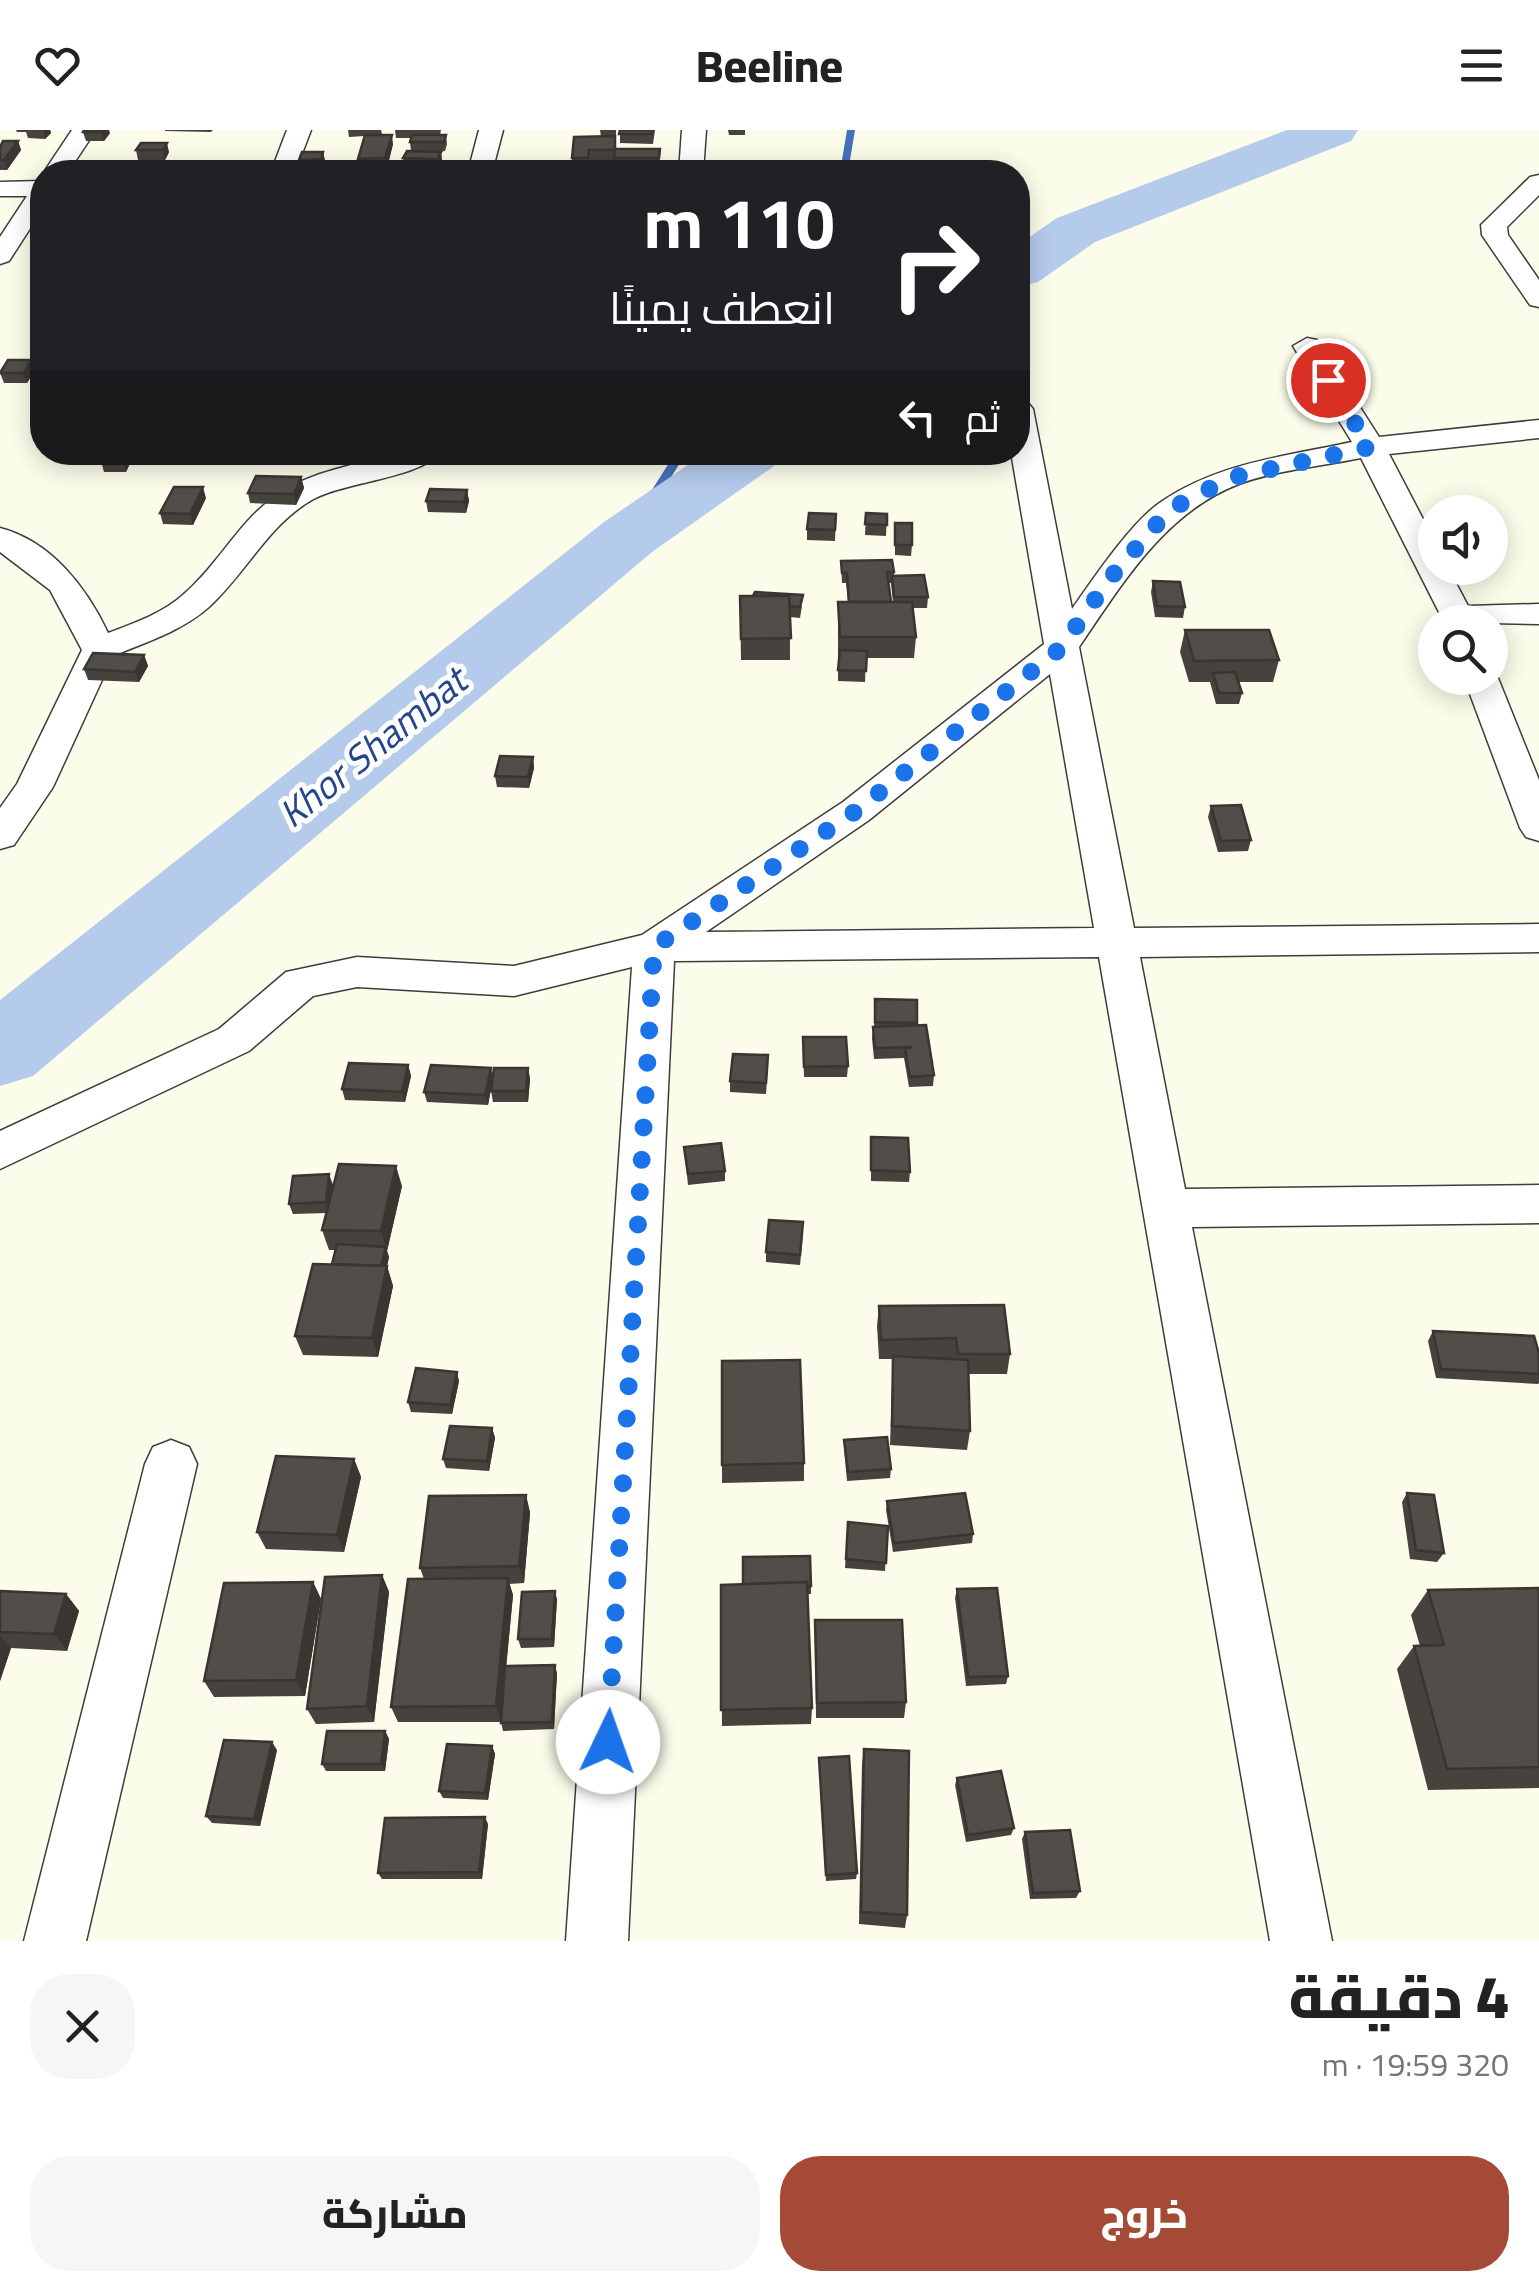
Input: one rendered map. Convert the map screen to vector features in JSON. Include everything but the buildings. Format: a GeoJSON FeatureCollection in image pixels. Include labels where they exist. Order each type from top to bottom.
{"type":"FeatureCollection","features":[{"type":"Feature","properties":{"kind":"street"},"geometry":{"type":"LineString","coordinates":[[64,160],[84,130]]}},
{"type":"Feature","properties":{"kind":"street"},"geometry":{"type":"LineString","coordinates":[[288,160],[300,130]]}},
{"type":"Feature","properties":{"kind":"street"},"geometry":{"type":"LineString","coordinates":[[483,160],[491,130]]}},
{"type":"Feature","properties":{"kind":"street"},"geometry":{"type":"LineString","coordinates":[[692,160],[694,130]]}},
{"type":"Feature","properties":{"kind":"street"},"geometry":{"type":"LineString","coordinates":[[1539,182],[1494,225],[1495,235],[1539,299]]}},
{"type":"Feature","properties":{"kind":"street"},"geometry":{"type":"LineString","coordinates":[[0,189],[30,190]]}},
{"type":"Feature","properties":{"kind":"street"},"geometry":{"type":"LineString","coordinates":[[0,256],[30,209]]}},
{"type":"Feature","properties":{"kind":"street"},"geometry":{"type":"LineString","coordinates":[[1307,346],[1370,447],[1452,605]]}},
{"type":"Feature","properties":{"kind":"street"},"geometry":{"type":"LineString","coordinates":[[654,947],[856,811],[1061,648],[1111,577],[1169,510],[1230,478],[1370,447],[1539,429]]}},
{"type":"Feature","properties":{"kind":"street"},"geometry":{"type":"LineString","coordinates":[[0,836],[34,788],[99,650],[192,604],[218,579],[250,533],[304,491],[398,465]]}},
{"type":"Feature","properties":{"kind":"street"},"geometry":{"type":"LineString","coordinates":[[1028,465],[1301,1941]]}},
{"type":"Feature","properties":{"kind":"street"},"geometry":{"type":"LineString","coordinates":[[0,538],[44,564],[74,594],[99,650]]}},
{"type":"Feature","properties":{"kind":"street"},"geometry":{"type":"LineString","coordinates":[[1508,616],[1539,614]]}},
{"type":"Feature","properties":{"kind":"street"},"geometry":{"type":"LineString","coordinates":[[1488,695],[1539,828]]}},
{"type":"Feature","properties":{"kind":"street"},"geometry":{"type":"LineString","coordinates":[[0,1150],[234,1040],[300,983],[357,972],[514,981],[654,947],[1539,938]]}},
{"type":"Feature","properties":{"kind":"street"},"geometry":{"type":"LineString","coordinates":[[597,1941],[654,947]]}},
{"type":"Feature","properties":{"kind":"street"},"geometry":{"type":"LineString","coordinates":[[1165,1208],[1539,1204]]}},
{"type":"Feature","properties":{"kind":"street"},"geometry":{"type":"LineString","coordinates":[[55,1941],[172,1464]]}},
{"type":"Feature","properties":{"kind":"waterway"},"geometry":{"type":"LineString","coordinates":[[846,160],[851,130]]}},
{"type":"Feature","properties":{"kind":"waterway","name":"Khor Shambat"},"geometry":{"type":"LineString","coordinates":[[1030,262],[1076,230],[1333,130]]}},
{"type":"Feature","properties":{"kind":"waterway"},"geometry":{"type":"LineString","coordinates":[[628,537],[674,465]]}},
{"type":"Feature","properties":{"kind":"waterway","name":"Khor Shambat"},"geometry":{"type":"LineString","coordinates":[[0,1051],[628,537],[732,465]]}},
{"type":"Feature","properties":{"kind":"route"},"geometry":{"type":"LineString","coordinates":[[608,1742],[654,947],[856,811],[1061,648],[1111,577],[1169,510],[1230,478],[1370,447],[1328,380]]}}]}
